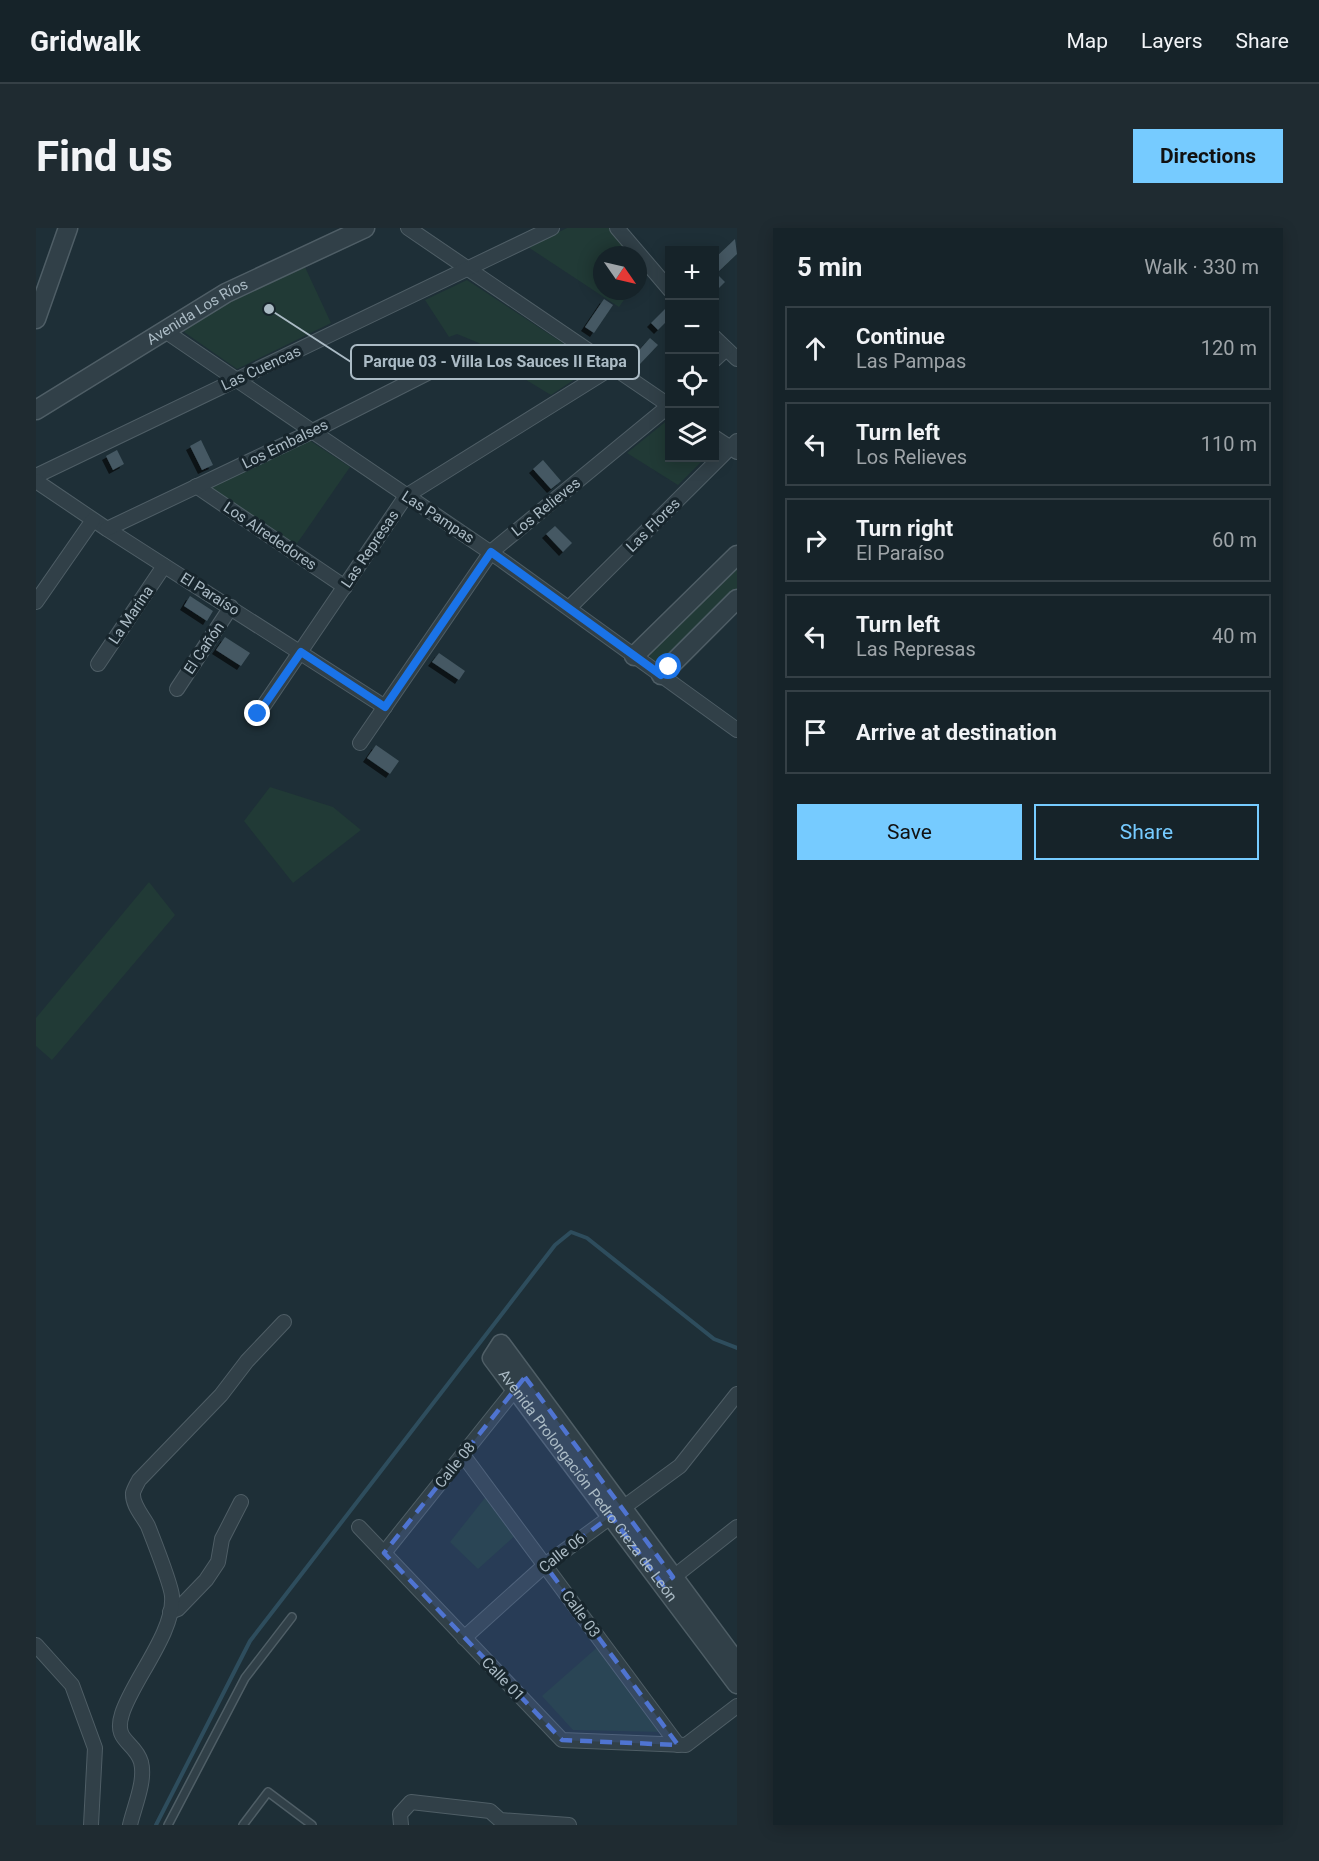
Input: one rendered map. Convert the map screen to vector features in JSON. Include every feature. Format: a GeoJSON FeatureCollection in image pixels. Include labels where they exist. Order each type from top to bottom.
{"type":"FeatureCollection","features":[{"type":"Feature","properties":{"kind":"street"},"geometry":{"type":"LineString","coordinates":[[36,319],[68,228]]}},
{"type":"Feature","properties":{"kind":"street","name":"Avenida Los Ríos"},"geometry":{"type":"LineString","coordinates":[[36,410],[226,293],[365,228]]}},
{"type":"Feature","properties":{"kind":"street"},"geometry":{"type":"LineString","coordinates":[[408,228],[665,403]]}},
{"type":"Feature","properties":{"kind":"street","name":"Las Cuencas"},"geometry":{"type":"LineString","coordinates":[[36,476],[552,228]]}},
{"type":"Feature","properties":{"kind":"street"},"geometry":{"type":"LineString","coordinates":[[617,228],[665,285]]}},
{"type":"Feature","properties":{"kind":"street","name":"Las Pampas"},"geometry":{"type":"LineString","coordinates":[[165,331],[491,552],[732,726]]}},
{"type":"Feature","properties":{"kind":"street"},"geometry":{"type":"LineString","coordinates":[[719,343],[737,359]]}},
{"type":"Feature","properties":{"kind":"street"},"geometry":{"type":"LineString","coordinates":[[719,355],[726,349]]}},
{"type":"Feature","properties":{"kind":"street","name":"Los Embalses"},"geometry":{"type":"LineString","coordinates":[[106,529],[311,432],[461,356]]}},
{"type":"Feature","properties":{"kind":"street","name":"Las Represas"},"geometry":{"type":"LineString","coordinates":[[258,714],[406,496],[613,367]]}},
{"type":"Feature","properties":{"kind":"street","name":"Los Relieves"},"geometry":{"type":"LineString","coordinates":[[360,743],[491,552],[667,408]]}},
{"type":"Feature","properties":{"kind":"street"},"geometry":{"type":"LineString","coordinates":[[719,439],[735,447]]}},
{"type":"Feature","properties":{"kind":"street","name":"Las Flores"},"geometry":{"type":"LineString","coordinates":[[569,608],[735,447]]}},
{"type":"Feature","properties":{"kind":"street","name":"El Paraíso"},"geometry":{"type":"LineString","coordinates":[[36,481],[106,529],[385,707]]}},
{"type":"Feature","properties":{"kind":"street","name":"Los Alrededores"},"geometry":{"type":"LineString","coordinates":[[196,486],[345,587]]}},
{"type":"Feature","properties":{"kind":"street"},"geometry":{"type":"LineString","coordinates":[[36,602],[93,520]]}},
{"type":"Feature","properties":{"kind":"street"},"geometry":{"type":"LineString","coordinates":[[634,656],[737,555]]}},
{"type":"Feature","properties":{"kind":"street","name":"La Marina"},"geometry":{"type":"LineString","coordinates":[[98,664],[164,566]]}},
{"type":"Feature","properties":{"kind":"street"},"geometry":{"type":"LineString","coordinates":[[661,675],[737,599]]}},
{"type":"Feature","properties":{"kind":"street","name":"El Cañón"},"geometry":{"type":"LineString","coordinates":[[177,689],[231,608]]}},
{"type":"Feature","properties":{"kind":"street"},"geometry":{"type":"LineString","coordinates":[[732,726],[737,712]]}},
{"type":"Feature","properties":{"kind":"street"},"geometry":{"type":"LineString","coordinates":[[130,1825],[140,1783],[141,1761],[119,1729],[122,1712],[145,1671],[170,1612],[172,1596],[148,1526],[134,1502],[133,1492],[139,1480],[221,1395],[247,1361],[284,1322]]}},
{"type":"Feature","properties":{"kind":"street","name":"Calle 08"},"geometry":{"type":"LineString","coordinates":[[384,1553],[520,1383]]}},
{"type":"Feature","properties":{"kind":"street","name":"Avenida Prolongación Pedro Cieza de León"},"geometry":{"type":"LineString","coordinates":[[520,1383],[668,1581],[737,1663]]}},
{"type":"Feature","properties":{"kind":"street","name":"Calle 06"},"geometry":{"type":"LineString","coordinates":[[464,1638],[545,1565],[680,1466],[737,1394]]}},
{"type":"Feature","properties":{"kind":"street","name":"Calle 03"},"geometry":{"type":"LineString","coordinates":[[463,1455],[682,1745]]}},
{"type":"Feature","properties":{"kind":"street"},"geometry":{"type":"LineString","coordinates":[[170,1612],[178,1608],[192,1594],[218,1562],[222,1539],[241,1502]]}},
{"type":"Feature","properties":{"kind":"street","name":"Calle 01"},"geometry":{"type":"LineString","coordinates":[[359,1527],[562,1740],[682,1745]]}},
{"type":"Feature","properties":{"kind":"street"},"geometry":{"type":"LineString","coordinates":[[668,1581],[737,1527]]}},
{"type":"Feature","properties":{"kind":"street","name":"Avenida Prolongación Pedro Cieza de León"},"geometry":{"type":"LineString","coordinates":[[668,1581],[737,1684]]}},
{"type":"Feature","properties":{"kind":"street"},"geometry":{"type":"LineString","coordinates":[[36,1645],[72,1685],[95,1748],[91,1825]]}},
{"type":"Feature","properties":{"kind":"street"},"geometry":{"type":"LineString","coordinates":[[682,1745],[737,1706]]}},
{"type":"Feature","properties":{"kind":"street"},"geometry":{"type":"LineString","coordinates":[[402,1825],[400,1814],[411,1802],[500,1820],[569,1825]]}},
{"type":"Feature","properties":{"kind":"lane"},"geometry":{"type":"LineString","coordinates":[[168,1825],[245,1678],[292,1617]]}},
{"type":"Feature","properties":{"kind":"lane"},"geometry":{"type":"LineString","coordinates":[[243,1825],[268,1792],[312,1825]]}},
{"type":"Feature","properties":{"kind":"highlighted area"},"geometry":{"type":"Polygon","coordinates":[[[525,1377],[673,1577],[663,1585],[611,1516],[545,1565],[678,1745],[562,1740],[384,1553],[525,1377]]]}},
{"type":"Feature","properties":{"kind":"green space"},"geometry":{"type":"Polygon","coordinates":[[[567,228],[611,228],[626,246],[593,246],[593,290],[528,247],[567,228]]]}},
{"type":"Feature","properties":{"kind":"green space"},"geometry":{"type":"Polygon","coordinates":[[[304,265],[331,323],[237,369],[184,332],[206,312],[222,303],[304,265]]]}},
{"type":"Feature","properties":{"kind":"green space"},"geometry":{"type":"Polygon","coordinates":[[[467,280],[596,365],[551,395],[485,355],[479,343],[457,334],[449,337],[425,300],[467,280]]]}},
{"type":"Feature","properties":{"kind":"green space"},"geometry":{"type":"Polygon","coordinates":[[[608,300],[624,300],[619,307],[608,300]]]}},
{"type":"Feature","properties":{"kind":"green space"},"geometry":{"type":"Polygon","coordinates":[[[665,422],[665,462],[701,462],[678,485],[627,453],[665,422]]]}},
{"type":"Feature","properties":{"kind":"green space"},"geometry":{"type":"Polygon","coordinates":[[[309,440],[350,467],[296,545],[211,491],[209,484],[309,440]]]}},
{"type":"Feature","properties":{"kind":"green space"},"geometry":{"type":"Polygon","coordinates":[[[737,563],[737,590],[666,662],[659,666],[649,660],[652,649],[737,563]]]}},
{"type":"Feature","properties":{"kind":"green space"},"geometry":{"type":"Polygon","coordinates":[[[270,787],[333,807],[361,830],[293,883],[244,821],[270,787]]]}},
{"type":"Feature","properties":{"kind":"green space"},"geometry":{"type":"Polygon","coordinates":[[[149,882],[175,915],[52,1060],[36,1046],[36,1018],[149,882]]]}},
{"type":"Feature","properties":{"kind":"green space"},"geometry":{"type":"Polygon","coordinates":[[[488,1494],[518,1533],[478,1569],[450,1542],[488,1494]]]}},
{"type":"Feature","properties":{"kind":"green space"},"geometry":{"type":"Polygon","coordinates":[[[600,1645],[664,1732],[573,1730],[542,1696],[600,1645]]]}},
{"type":"Feature","properties":{"kind":"building"},"geometry":{"type":"Polygon","coordinates":[[[735,239],[737,254],[719,271],[719,254],[735,239]]]}},
{"type":"Feature","properties":{"kind":"building"},"geometry":{"type":"Polygon","coordinates":[[[719,276],[725,282],[719,288],[719,276]]]}},
{"type":"Feature","properties":{"kind":"building"},"geometry":{"type":"Polygon","coordinates":[[[603,300],[613,305],[594,333],[585,327],[603,300]]]}},
{"type":"Feature","properties":{"kind":"building"},"geometry":{"type":"Polygon","coordinates":[[[665,309],[665,323],[658,330],[651,323],[665,309]]]}},
{"type":"Feature","properties":{"kind":"building"},"geometry":{"type":"Polygon","coordinates":[[[650,338],[658,345],[640,364],[633,357],[650,338]]]}},
{"type":"Feature","properties":{"kind":"building"},"geometry":{"type":"Polygon","coordinates":[[[201,440],[213,465],[202,470],[190,446],[201,440]]]}},
{"type":"Feature","properties":{"kind":"building"},"geometry":{"type":"Polygon","coordinates":[[[117,450],[124,464],[113,470],[106,456],[117,450]]]}},
{"type":"Feature","properties":{"kind":"building"},"geometry":{"type":"Polygon","coordinates":[[[543,460],[561,481],[551,489],[533,469],[543,460]]]}},
{"type":"Feature","properties":{"kind":"building"},"geometry":{"type":"Polygon","coordinates":[[[555,526],[572,543],[563,552],[546,534],[555,526]]]}},
{"type":"Feature","properties":{"kind":"building"},"geometry":{"type":"Polygon","coordinates":[[[190,596],[213,611],[207,621],[184,606],[190,596]]]}},
{"type":"Feature","properties":{"kind":"building"},"geometry":{"type":"Polygon","coordinates":[[[225,637],[250,653],[241,666],[216,650],[225,637]]]}},
{"type":"Feature","properties":{"kind":"building"},"geometry":{"type":"Polygon","coordinates":[[[439,653],[465,671],[459,680],[432,662],[439,653]]]}},
{"type":"Feature","properties":{"kind":"building"},"geometry":{"type":"Polygon","coordinates":[[[376,745],[399,761],[390,774],[367,758],[376,745]]]}},
{"type":"Feature","properties":{"kind":"waterway"},"geometry":{"type":"LineString","coordinates":[[156,1825],[250,1641],[555,1245],[571,1232],[587,1238],[714,1339],[737,1348]]}},
{"type":"Feature","properties":{"kind":"place","name":"Parque 03 - Villa Los Sauces II Etapa"},"geometry":{"type":"Point","coordinates":[269,309]}},
{"type":"Feature","properties":{"kind":"route"},"geometry":{"type":"LineString","coordinates":[[258,714],[301,652],[385,707],[491,552],[661,675],[669,667]]}}]}
